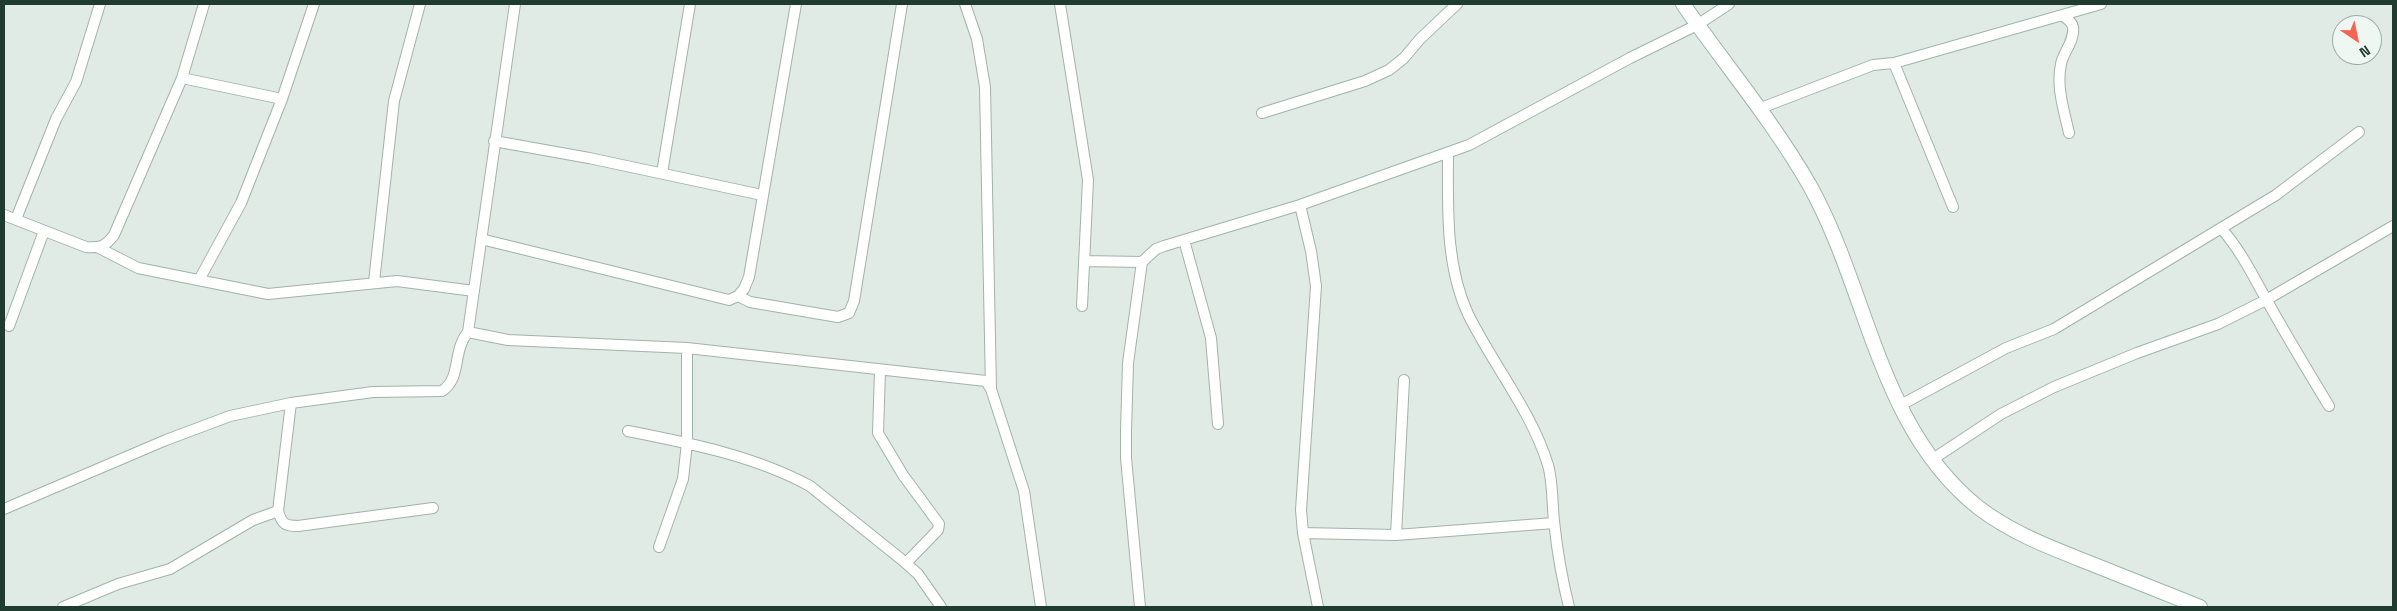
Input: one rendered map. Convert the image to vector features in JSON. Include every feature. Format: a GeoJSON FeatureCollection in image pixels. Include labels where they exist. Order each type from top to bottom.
{"type":"FeatureCollection","features":[{"type":"Feature","properties":{"kind":"main road"},"geometry":{"type":"LineString","coordinates":[[1683,4],[1760,108],[1810,186],[1835,238],[1874,348],[1899,406],[1947,478],[1978,507],[2004,526],[2032,540],[2200,607]]}},
{"type":"Feature","properties":{"kind":"street"},"geometry":{"type":"LineString","coordinates":[[16,219],[56,119],[76,82],[100,4]]}},
{"type":"Feature","properties":{"kind":"street"},"geometry":{"type":"LineString","coordinates":[[99,248],[106,245],[114,235],[182,78],[204,4]]}},
{"type":"Feature","properties":{"kind":"street"},"geometry":{"type":"LineString","coordinates":[[199,280],[241,203],[282,99],[314,4]]}},
{"type":"Feature","properties":{"kind":"street"},"geometry":{"type":"LineString","coordinates":[[374,282],[394,101],[420,4]]}},
{"type":"Feature","properties":{"kind":"street"},"geometry":{"type":"LineString","coordinates":[[4,509],[175,436],[230,416],[291,403],[373,392],[442,391],[452,381],[460,341],[468,332],[515,4]]}},
{"type":"Feature","properties":{"kind":"street"},"geometry":{"type":"LineString","coordinates":[[662,173],[690,4]]}},
{"type":"Feature","properties":{"kind":"street"},"geometry":{"type":"LineString","coordinates":[[481,239],[614,271],[689,292],[729,300],[738,296],[744,289],[748,277],[796,4]]}},
{"type":"Feature","properties":{"kind":"street"},"geometry":{"type":"LineString","coordinates":[[738,296],[750,302],[838,317],[848,313],[854,301],[902,4]]}},
{"type":"Feature","properties":{"kind":"street"},"geometry":{"type":"LineString","coordinates":[[965,4],[977,39],[985,87],[991,389]]}},
{"type":"Feature","properties":{"kind":"street"},"geometry":{"type":"LineString","coordinates":[[1060,4],[1088,180],[1082,306]]}},
{"type":"Feature","properties":{"kind":"street"},"geometry":{"type":"LineString","coordinates":[[1262,113],[1347,87],[1389,70],[1404,58],[1420,39],[1457,4]]}},
{"type":"Feature","properties":{"kind":"street"},"geometry":{"type":"LineString","coordinates":[[1140,607],[1126,440],[1128,363],[1142,262],[1156,249],[1300,205],[1448,153],[1493,134],[1630,58],[1697,24],[1729,4]]}},
{"type":"Feature","properties":{"kind":"street"},"geometry":{"type":"LineString","coordinates":[[1760,108],[1873,65],[1894,63],[2101,4]]}},
{"type":"Feature","properties":{"kind":"street"},"geometry":{"type":"LineString","coordinates":[[2063,16],[2071,21],[2073,27],[2072,36],[2061,62],[2059,86],[2069,133]]}},
{"type":"Feature","properties":{"kind":"street"},"geometry":{"type":"LineString","coordinates":[[1894,63],[1953,207]]}},
{"type":"Feature","properties":{"kind":"street"},"geometry":{"type":"LineString","coordinates":[[182,78],[282,99]]}},
{"type":"Feature","properties":{"kind":"street"},"geometry":{"type":"LineString","coordinates":[[1899,406],[2006,348],[2054,329],[2276,195],[2359,132]]}},
{"type":"Feature","properties":{"kind":"street"},"geometry":{"type":"LineString","coordinates":[[494,141],[662,173],[762,195]]}},
{"type":"Feature","properties":{"kind":"street"},"geometry":{"type":"LineString","coordinates":[[1448,153],[1449,223],[1452,260],[1458,285],[1468,312],[1530,421],[1549,467],[1554,523],[1569,607]]}},
{"type":"Feature","properties":{"kind":"street"},"geometry":{"type":"LineString","coordinates":[[1300,205],[1311,251],[1316,286],[1301,510],[1303,533],[1318,607]]}},
{"type":"Feature","properties":{"kind":"street"},"geometry":{"type":"LineString","coordinates":[[4,215],[86,247],[99,248],[138,268],[268,294],[374,282],[425,283],[474,291]]}},
{"type":"Feature","properties":{"kind":"street"},"geometry":{"type":"LineString","coordinates":[[1933,459],[2001,414],[2054,387],[2137,353],[2218,324],[2266,300],[2393,226]]}},
{"type":"Feature","properties":{"kind":"street"},"geometry":{"type":"LineString","coordinates":[[2221,228],[2240,251],[2266,300],[2329,406]]}},
{"type":"Feature","properties":{"kind":"street"},"geometry":{"type":"LineString","coordinates":[[9,326],[44,231]]}},
{"type":"Feature","properties":{"kind":"street"},"geometry":{"type":"LineString","coordinates":[[1184,240],[1210,338],[1218,424]]}},
{"type":"Feature","properties":{"kind":"street"},"geometry":{"type":"LineString","coordinates":[[1084,261],[1142,262]]}},
{"type":"Feature","properties":{"kind":"street"},"geometry":{"type":"LineString","coordinates":[[468,332],[508,340],[687,348],[938,378],[983,380],[989,384],[991,389],[1024,491],[1041,607]]}},
{"type":"Feature","properties":{"kind":"street"},"geometry":{"type":"LineString","coordinates":[[659,546],[683,479],[687,443],[687,348]]}},
{"type":"Feature","properties":{"kind":"street"},"geometry":{"type":"LineString","coordinates":[[880,370],[878,433],[903,475],[939,524],[938,530],[906,563]]}},
{"type":"Feature","properties":{"kind":"street"},"geometry":{"type":"LineString","coordinates":[[1396,535],[1404,380]]}},
{"type":"Feature","properties":{"kind":"street"},"geometry":{"type":"LineString","coordinates":[[291,403],[278,512],[281,522],[287,526],[298,526],[432,508]]}},
{"type":"Feature","properties":{"kind":"street"},"geometry":{"type":"LineString","coordinates":[[628,431],[687,443],[795,477],[810,486],[906,563],[922,580],[941,607]]}},
{"type":"Feature","properties":{"kind":"street"},"geometry":{"type":"LineString","coordinates":[[67,606],[118,584],[170,569],[253,520],[278,512]]}},
{"type":"Feature","properties":{"kind":"street"},"geometry":{"type":"LineString","coordinates":[[1303,533],[1396,535],[1554,523]]}}]}
